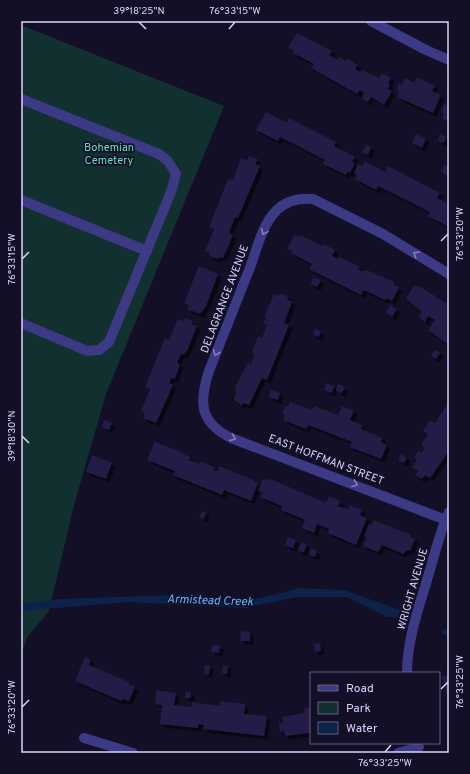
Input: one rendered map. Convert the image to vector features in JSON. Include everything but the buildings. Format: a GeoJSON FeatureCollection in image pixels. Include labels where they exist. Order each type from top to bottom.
{"type":"FeatureCollection","features":[{"type":"Feature","properties":{"kind":"street"},"geometry":{"type":"LineString","coordinates":[[371,21],[426,50],[449,60]]}},
{"type":"Feature","properties":{"kind":"street"},"geometry":{"type":"LineString","coordinates":[[21,99],[159,154],[168,161],[176,174],[175,183],[109,342],[99,350],[87,351],[21,323]]}},
{"type":"Feature","properties":{"kind":"street","name":"DELAGRANGE AVENUE"},"geometry":{"type":"LineString","coordinates":[[204,413],[204,387],[270,218],[277,209],[301,198],[313,199],[383,234],[449,274]]}},
{"type":"Feature","properties":{"kind":"street"},"geometry":{"type":"LineString","coordinates":[[21,200],[147,251]]}},
{"type":"Feature","properties":{"kind":"street","name":"EAST HOFFMAN STREET"},"geometry":{"type":"LineString","coordinates":[[204,413],[211,424],[231,438],[447,516]]}},
{"type":"Feature","properties":{"kind":"street","name":"WRIGHT AVENUE"},"geometry":{"type":"LineString","coordinates":[[407,672],[407,654],[414,626],[447,516]]}},
{"type":"Feature","properties":{"kind":"street"},"geometry":{"type":"LineString","coordinates":[[84,738],[133,753]]}},
{"type":"Feature","properties":{"kind":"street"},"geometry":{"type":"LineString","coordinates":[[398,753],[420,748]]}},
{"type":"Feature","properties":{"kind":"green space","name":"Bohemian Cemetery"},"geometry":{"type":"Polygon","coordinates":[[[21,25],[224,106],[106,394],[74,505],[49,611],[28,636],[21,654],[21,25]]]}},
{"type":"Feature","properties":{"kind":"water"},"geometry":{"type":"Polygon","coordinates":[[[299,588],[344,590],[400,610],[398,617],[387,617],[347,597],[297,597],[245,608],[128,602],[21,611],[21,604],[60,599],[200,594],[212,598],[237,601],[262,598],[299,588]]]}},
{"type":"Feature","properties":{"kind":"waterway","name":"Armistead Creek"},"geometry":{"type":"LineString","coordinates":[[445,632],[449,634]]}}]}
